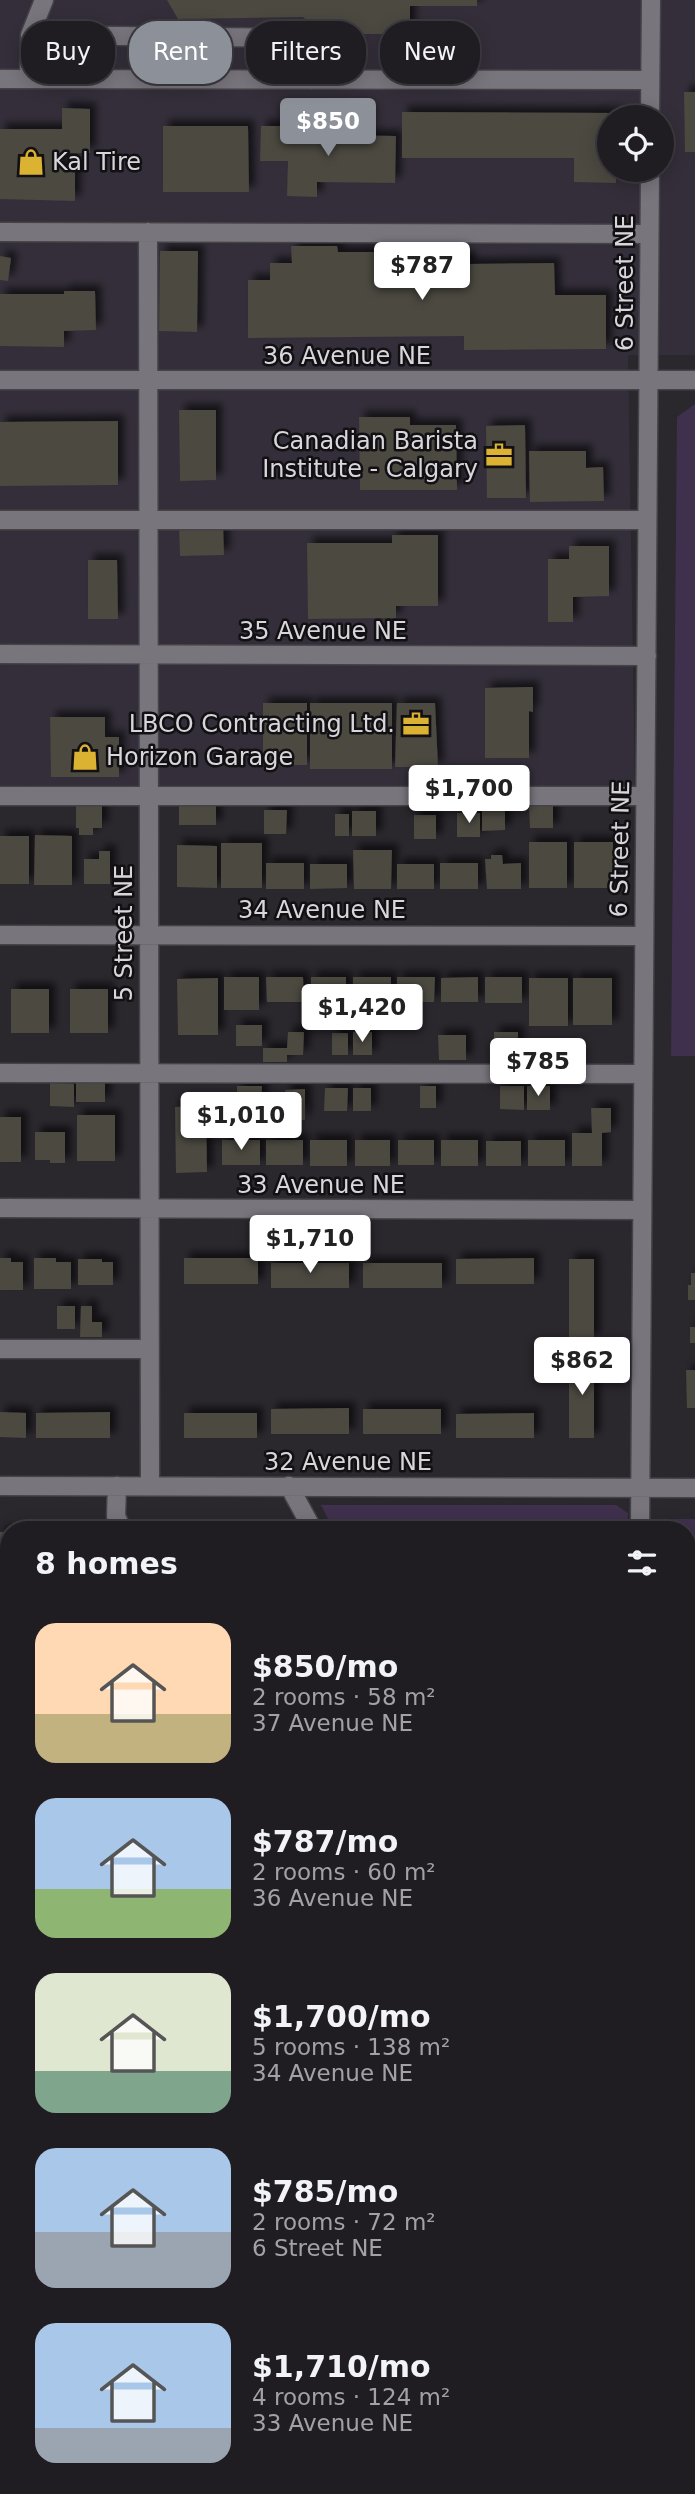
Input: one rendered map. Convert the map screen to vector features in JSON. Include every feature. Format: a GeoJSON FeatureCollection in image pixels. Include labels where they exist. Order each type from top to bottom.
{"type":"FeatureCollection","features":[{"type":"Feature","properties":{"kind":"street"},"geometry":{"type":"LineString","coordinates":[[36,21],[44,0]]}},
{"type":"Feature","properties":{"kind":"street"},"geometry":{"type":"LineString","coordinates":[[650,105],[651,0]]}},
{"type":"Feature","properties":{"kind":"street"},"geometry":{"type":"LineString","coordinates":[[115,36],[246,37]]}},
{"type":"Feature","properties":{"kind":"street"},"geometry":{"type":"LineString","coordinates":[[0,79],[21,79]]}},
{"type":"Feature","properties":{"kind":"street"},"geometry":{"type":"LineString","coordinates":[[115,79],[246,79]]}},
{"type":"Feature","properties":{"kind":"street"},"geometry":{"type":"LineString","coordinates":[[366,79],[650,80]]}},
{"type":"Feature","properties":{"kind":"street","name":"6 Street NE"},"geometry":{"type":"LineString","coordinates":[[640,1521],[650,182]]}},
{"type":"Feature","properties":{"kind":"street"},"geometry":{"type":"LineString","coordinates":[[0,232],[649,234]]}},
{"type":"Feature","properties":{"kind":"street","name":"5 Street NE"},"geometry":{"type":"LineString","coordinates":[[148,232],[150,1485]]}},
{"type":"Feature","properties":{"kind":"street","name":"36 Avenue NE"},"geometry":{"type":"LineString","coordinates":[[0,380],[695,380]]}},
{"type":"Feature","properties":{"kind":"street"},"geometry":{"type":"LineString","coordinates":[[0,520],[647,520]]}},
{"type":"Feature","properties":{"kind":"street","name":"35 Avenue NE"},"geometry":{"type":"LineString","coordinates":[[0,654],[647,656]]}},
{"type":"Feature","properties":{"kind":"street"},"geometry":{"type":"LineString","coordinates":[[0,796],[645,796]]}},
{"type":"Feature","properties":{"kind":"street","name":"34 Avenue NE"},"geometry":{"type":"LineString","coordinates":[[0,935],[643,936]]}},
{"type":"Feature","properties":{"kind":"street"},"geometry":{"type":"LineString","coordinates":[[0,1073],[642,1074]]}},
{"type":"Feature","properties":{"kind":"street","name":"33 Avenue NE"},"geometry":{"type":"LineString","coordinates":[[0,1208],[642,1210]]}},
{"type":"Feature","properties":{"kind":"street"},"geometry":{"type":"LineString","coordinates":[[0,1349],[148,1349]]}},
{"type":"Feature","properties":{"kind":"street","name":"32 Avenue NE"},"geometry":{"type":"LineString","coordinates":[[0,1486],[695,1488]]}},
{"type":"Feature","properties":{"kind":"street"},"geometry":{"type":"LineString","coordinates":[[117,1486],[118,1521]]}},
{"type":"Feature","properties":{"kind":"street"},"geometry":{"type":"LineString","coordinates":[[289,1486],[308,1521]]}},
{"type":"Feature","properties":{"kind":"shaded area"},"geometry":{"type":"Polygon","coordinates":[[[0,0],[695,0],[695,355],[628,355],[635,786],[0,785],[0,0]]]}},
{"type":"Feature","properties":{"kind":"shaded area"},"geometry":{"type":"Polygon","coordinates":[[[695,404],[695,1056],[671,1056],[677,417],[695,404]]]}},
{"type":"Feature","properties":{"kind":"shaded area"},"geometry":{"type":"Polygon","coordinates":[[[321,1505],[616,1505],[628,1513],[628,1521],[329,1521],[321,1505]]]}},
{"type":"Feature","properties":{"kind":"shaded area"},"geometry":{"type":"Polygon","coordinates":[[[673,1519],[695,1519],[695,1521],[673,1519]]]}},
{"type":"Feature","properties":{"kind":"building"},"geometry":{"type":"Polygon","coordinates":[[[167,0],[477,0],[477,6],[410,6],[410,21],[380,21],[380,34],[366,34],[366,21],[307,21],[303,17],[178,19],[167,0]]]}},
{"type":"Feature","properties":{"kind":"building"},"geometry":{"type":"Polygon","coordinates":[[[684,92],[695,92],[695,152],[685,152],[684,92]]]}},
{"type":"Feature","properties":{"kind":"building","name":"Kal Tire"},"geometry":{"type":"Polygon","coordinates":[[[62,108],[90,109],[90,153],[63,153],[62,170],[75,170],[75,201],[0,199],[0,129],[62,129],[62,108]]]}},
{"type":"Feature","properties":{"kind":"building"},"geometry":{"type":"Polygon","coordinates":[[[402,112],[597,113],[597,182],[616,183],[574,182],[574,158],[402,158],[402,112]]]}},
{"type":"Feature","properties":{"kind":"building"},"geometry":{"type":"Polygon","coordinates":[[[163,126],[248,126],[249,192],[163,192],[163,126]]]}},
{"type":"Feature","properties":{"kind":"building"},"geometry":{"type":"Polygon","coordinates":[[[261,126],[315,126],[315,135],[396,136],[395,183],[317,182],[317,197],[287,196],[288,161],[260,161],[261,126]]]}},
{"type":"Feature","properties":{"kind":"building"},"geometry":{"type":"Polygon","coordinates":[[[291,246],[337,246],[338,252],[378,252],[379,259],[470,258],[470,264],[554,263],[555,295],[606,295],[606,349],[464,350],[464,336],[248,338],[248,280],[270,280],[270,263],[292,263],[291,246]]]}},
{"type":"Feature","properties":{"kind":"building"},"geometry":{"type":"Polygon","coordinates":[[[160,251],[198,251],[197,332],[159,331],[160,251]]]}},
{"type":"Feature","properties":{"kind":"building"},"geometry":{"type":"Polygon","coordinates":[[[0,256],[11,258],[8,281],[0,280],[0,256]]]}},
{"type":"Feature","properties":{"kind":"building"},"geometry":{"type":"Polygon","coordinates":[[[64,291],[95,291],[96,330],[64,331],[64,347],[0,346],[0,294],[64,294],[64,291]]]}},
{"type":"Feature","properties":{"kind":"building"},"geometry":{"type":"Polygon","coordinates":[[[179,410],[216,410],[216,480],[180,481],[179,410]]]}},
{"type":"Feature","properties":{"kind":"building"},"geometry":{"type":"Polygon","coordinates":[[[359,417],[410,417],[410,425],[456,425],[457,490],[360,490],[359,417]]]}},
{"type":"Feature","properties":{"kind":"building"},"geometry":{"type":"Polygon","coordinates":[[[118,421],[118,485],[0,486],[0,422],[118,421]]]}},
{"type":"Feature","properties":{"kind":"building"},"geometry":{"type":"Polygon","coordinates":[[[525,425],[526,498],[487,498],[486,426],[525,425]]]}},
{"type":"Feature","properties":{"kind":"building"},"geometry":{"type":"Polygon","coordinates":[[[529,451],[586,451],[586,468],[603,467],[604,501],[530,502],[529,451]]]}},
{"type":"Feature","properties":{"kind":"building"},"geometry":{"type":"Polygon","coordinates":[[[179,525],[223,525],[224,555],[180,556],[179,525]]]}},
{"type":"Feature","properties":{"kind":"building"},"geometry":{"type":"Polygon","coordinates":[[[392,535],[438,535],[438,606],[396,606],[396,618],[308,619],[307,543],[392,543],[392,535]]]}},
{"type":"Feature","properties":{"kind":"building"},"geometry":{"type":"Polygon","coordinates":[[[569,546],[609,546],[609,596],[573,597],[573,622],[548,622],[548,559],[569,559],[569,546]]]}},
{"type":"Feature","properties":{"kind":"building"},"geometry":{"type":"Polygon","coordinates":[[[88,560],[117,560],[118,619],[88,619],[88,560]]]}},
{"type":"Feature","properties":{"kind":"building"},"geometry":{"type":"Polygon","coordinates":[[[533,687],[533,712],[529,711],[529,758],[485,758],[485,688],[533,687]]]}},
{"type":"Feature","properties":{"kind":"building"},"geometry":{"type":"Polygon","coordinates":[[[263,703],[307,703],[307,765],[263,765],[263,703]]]}},
{"type":"Feature","properties":{"kind":"building"},"geometry":{"type":"Polygon","coordinates":[[[310,703],[392,703],[392,769],[310,769],[310,703]]]}},
{"type":"Feature","properties":{"kind":"building","name":"LBCO Contracting Ltd."},"geometry":{"type":"Polygon","coordinates":[[[397,703],[435,703],[438,767],[395,767],[397,703]]]}},
{"type":"Feature","properties":{"kind":"building","name":"Horizon Garage"},"geometry":{"type":"Polygon","coordinates":[[[50,717],[105,717],[105,737],[119,737],[119,777],[51,777],[50,717]]]}},
{"type":"Feature","properties":{"kind":"building"},"geometry":{"type":"Polygon","coordinates":[[[102,804],[102,828],[93,828],[93,835],[79,835],[79,828],[76,828],[76,805],[102,804]]]}},
{"type":"Feature","properties":{"kind":"building"},"geometry":{"type":"Polygon","coordinates":[[[179,804],[216,805],[216,825],[179,825],[179,804]]]}},
{"type":"Feature","properties":{"kind":"building"},"geometry":{"type":"Polygon","coordinates":[[[553,805],[553,828],[530,828],[529,806],[553,805]]]}},
{"type":"Feature","properties":{"kind":"building"},"geometry":{"type":"Polygon","coordinates":[[[482,806],[505,806],[505,830],[482,831],[482,806]]]}},
{"type":"Feature","properties":{"kind":"building"},"geometry":{"type":"Polygon","coordinates":[[[264,810],[287,810],[286,834],[264,834],[264,810]]]}},
{"type":"Feature","properties":{"kind":"building"},"geometry":{"type":"Polygon","coordinates":[[[352,811],[376,811],[376,836],[352,836],[352,811]]]}},
{"type":"Feature","properties":{"kind":"building"},"geometry":{"type":"Polygon","coordinates":[[[457,813],[480,813],[480,837],[457,837],[457,813]]]}},
{"type":"Feature","properties":{"kind":"building"},"geometry":{"type":"Polygon","coordinates":[[[335,814],[349,814],[349,836],[335,836],[335,814]]]}},
{"type":"Feature","properties":{"kind":"building"},"geometry":{"type":"Polygon","coordinates":[[[414,815],[436,815],[436,839],[414,839],[414,815]]]}},
{"type":"Feature","properties":{"kind":"building"},"geometry":{"type":"Polygon","coordinates":[[[35,835],[72,836],[72,885],[34,885],[35,835]]]}},
{"type":"Feature","properties":{"kind":"building"},"geometry":{"type":"Polygon","coordinates":[[[0,836],[29,836],[29,884],[0,884],[0,836]]]}},
{"type":"Feature","properties":{"kind":"building"},"geometry":{"type":"Polygon","coordinates":[[[529,842],[567,842],[567,888],[529,888],[529,842]]]}},
{"type":"Feature","properties":{"kind":"building"},"geometry":{"type":"Polygon","coordinates":[[[574,842],[613,842],[613,888],[574,888],[574,842]]]}},
{"type":"Feature","properties":{"kind":"building"},"geometry":{"type":"Polygon","coordinates":[[[221,843],[262,843],[262,888],[221,888],[221,843]]]}},
{"type":"Feature","properties":{"kind":"building"},"geometry":{"type":"Polygon","coordinates":[[[177,845],[217,846],[217,888],[177,887],[177,845]]]}},
{"type":"Feature","properties":{"kind":"building"},"geometry":{"type":"Polygon","coordinates":[[[353,850],[392,850],[391,889],[354,889],[353,850]]]}},
{"type":"Feature","properties":{"kind":"building"},"geometry":{"type":"Polygon","coordinates":[[[99,851],[110,851],[110,884],[84,884],[84,859],[99,859],[99,851]]]}},
{"type":"Feature","properties":{"kind":"building"},"geometry":{"type":"Polygon","coordinates":[[[491,855],[502,855],[503,864],[521,863],[521,889],[487,889],[485,859],[491,859],[491,855]]]}},
{"type":"Feature","properties":{"kind":"building"},"geometry":{"type":"Polygon","coordinates":[[[266,863],[304,863],[304,889],[266,889],[266,863]]]}},
{"type":"Feature","properties":{"kind":"building"},"geometry":{"type":"Polygon","coordinates":[[[440,863],[478,863],[478,889],[440,889],[440,863]]]}},
{"type":"Feature","properties":{"kind":"building"},"geometry":{"type":"Polygon","coordinates":[[[310,864],[347,864],[347,888],[310,889],[310,864]]]}},
{"type":"Feature","properties":{"kind":"building"},"geometry":{"type":"Polygon","coordinates":[[[397,864],[434,864],[434,889],[397,889],[397,864]]]}},
{"type":"Feature","properties":{"kind":"building"},"geometry":{"type":"Polygon","coordinates":[[[224,977],[259,977],[259,1010],[224,1010],[224,977]]]}},
{"type":"Feature","properties":{"kind":"building"},"geometry":{"type":"Polygon","coordinates":[[[266,977],[303,977],[304,1002],[267,1002],[266,977]]]}},
{"type":"Feature","properties":{"kind":"building"},"geometry":{"type":"Polygon","coordinates":[[[311,977],[346,977],[346,1002],[311,1002],[311,977]]]}},
{"type":"Feature","properties":{"kind":"building"},"geometry":{"type":"Polygon","coordinates":[[[353,977],[391,977],[391,1012],[369,1012],[369,1002],[353,1003],[353,977]]]}},
{"type":"Feature","properties":{"kind":"building"},"geometry":{"type":"Polygon","coordinates":[[[397,977],[435,977],[434,1002],[397,1002],[397,977]]]}},
{"type":"Feature","properties":{"kind":"building"},"geometry":{"type":"Polygon","coordinates":[[[478,977],[478,1002],[441,1002],[441,978],[478,977]]]}},
{"type":"Feature","properties":{"kind":"building"},"geometry":{"type":"Polygon","coordinates":[[[485,977],[522,977],[522,1003],[485,1003],[485,977]]]}},
{"type":"Feature","properties":{"kind":"building"},"geometry":{"type":"Polygon","coordinates":[[[218,978],[218,1035],[178,1035],[177,979],[218,978]]]}},
{"type":"Feature","properties":{"kind":"building"},"geometry":{"type":"Polygon","coordinates":[[[529,978],[568,978],[568,1026],[529,1026],[529,978]]]}},
{"type":"Feature","properties":{"kind":"building"},"geometry":{"type":"Polygon","coordinates":[[[573,978],[612,978],[612,1025],[573,1025],[573,978]]]}},
{"type":"Feature","properties":{"kind":"building"},"geometry":{"type":"Polygon","coordinates":[[[11,989],[49,989],[49,1033],[11,1033],[11,989]]]}},
{"type":"Feature","properties":{"kind":"building"},"geometry":{"type":"Polygon","coordinates":[[[70,989],[108,989],[108,1033],[70,1033],[70,989]]]}},
{"type":"Feature","properties":{"kind":"building"},"geometry":{"type":"Polygon","coordinates":[[[236,1025],[262,1025],[262,1046],[236,1046],[236,1025]]]}},
{"type":"Feature","properties":{"kind":"building"},"geometry":{"type":"Polygon","coordinates":[[[288,1032],[304,1032],[303,1055],[287,1055],[287,1062],[263,1062],[263,1048],[287,1048],[288,1032]]]}},
{"type":"Feature","properties":{"kind":"building"},"geometry":{"type":"Polygon","coordinates":[[[353,1032],[372,1032],[372,1055],[353,1055],[353,1032]]]}},
{"type":"Feature","properties":{"kind":"building"},"geometry":{"type":"Polygon","coordinates":[[[494,1032],[518,1032],[518,1057],[494,1058],[494,1032]]]}},
{"type":"Feature","properties":{"kind":"building"},"geometry":{"type":"Polygon","coordinates":[[[332,1033],[348,1033],[348,1055],[332,1055],[332,1033]]]}},
{"type":"Feature","properties":{"kind":"building"},"geometry":{"type":"Polygon","coordinates":[[[438,1035],[466,1035],[466,1060],[439,1060],[438,1035]]]}},
{"type":"Feature","properties":{"kind":"building"},"geometry":{"type":"Polygon","coordinates":[[[76,1080],[105,1080],[105,1102],[76,1102],[76,1080]]]}},
{"type":"Feature","properties":{"kind":"building"},"geometry":{"type":"Polygon","coordinates":[[[50,1083],[74,1084],[74,1107],[50,1106],[50,1083]]]}},
{"type":"Feature","properties":{"kind":"building"},"geometry":{"type":"Polygon","coordinates":[[[237,1086],[262,1086],[261,1108],[237,1108],[237,1086]]]}},
{"type":"Feature","properties":{"kind":"building"},"geometry":{"type":"Polygon","coordinates":[[[420,1086],[436,1086],[436,1108],[420,1108],[420,1086]]]}},
{"type":"Feature","properties":{"kind":"building"},"geometry":{"type":"Polygon","coordinates":[[[500,1086],[524,1086],[524,1110],[500,1109],[500,1086]]]}},
{"type":"Feature","properties":{"kind":"building"},"geometry":{"type":"Polygon","coordinates":[[[527,1086],[550,1086],[550,1110],[527,1110],[527,1086]]]}},
{"type":"Feature","properties":{"kind":"building"},"geometry":{"type":"Polygon","coordinates":[[[325,1088],[348,1088],[347,1111],[324,1111],[325,1088]]]}},
{"type":"Feature","properties":{"kind":"building"},"geometry":{"type":"Polygon","coordinates":[[[353,1088],[371,1088],[371,1111],[353,1111],[353,1088]]]}},
{"type":"Feature","properties":{"kind":"building"},"geometry":{"type":"Polygon","coordinates":[[[305,1089],[305,1120],[300,1120],[299,1111],[286,1111],[285,1090],[305,1089]]]}},
{"type":"Feature","properties":{"kind":"building"},"geometry":{"type":"Polygon","coordinates":[[[206,1106],[207,1172],[176,1173],[175,1107],[206,1106]]]}},
{"type":"Feature","properties":{"kind":"building"},"geometry":{"type":"Polygon","coordinates":[[[591,1108],[611,1108],[611,1132],[602,1133],[602,1166],[572,1166],[572,1133],[592,1133],[591,1108]]]}},
{"type":"Feature","properties":{"kind":"building"},"geometry":{"type":"Polygon","coordinates":[[[77,1115],[115,1115],[115,1161],[77,1161],[77,1115]]]}},
{"type":"Feature","properties":{"kind":"building"},"geometry":{"type":"Polygon","coordinates":[[[0,1117],[21,1117],[21,1162],[0,1162],[0,1117]]]}},
{"type":"Feature","properties":{"kind":"building"},"geometry":{"type":"Polygon","coordinates":[[[35,1132],[65,1132],[65,1163],[35,1160],[35,1132]]]}},
{"type":"Feature","properties":{"kind":"building"},"geometry":{"type":"Polygon","coordinates":[[[222,1140],[260,1140],[260,1165],[222,1165],[222,1140]]]}},
{"type":"Feature","properties":{"kind":"building"},"geometry":{"type":"Polygon","coordinates":[[[266,1140],[303,1140],[303,1165],[266,1165],[266,1140]]]}},
{"type":"Feature","properties":{"kind":"building"},"geometry":{"type":"Polygon","coordinates":[[[310,1140],[347,1140],[347,1166],[310,1166],[310,1140]]]}},
{"type":"Feature","properties":{"kind":"building"},"geometry":{"type":"Polygon","coordinates":[[[355,1140],[390,1140],[390,1166],[355,1166],[355,1140]]]}},
{"type":"Feature","properties":{"kind":"building"},"geometry":{"type":"Polygon","coordinates":[[[398,1140],[434,1140],[434,1165],[398,1165],[398,1140]]]}},
{"type":"Feature","properties":{"kind":"building"},"geometry":{"type":"Polygon","coordinates":[[[441,1140],[478,1140],[478,1166],[441,1166],[441,1140]]]}},
{"type":"Feature","properties":{"kind":"building"},"geometry":{"type":"Polygon","coordinates":[[[528,1140],[565,1140],[565,1166],[528,1166],[528,1140]]]}},
{"type":"Feature","properties":{"kind":"building"},"geometry":{"type":"Polygon","coordinates":[[[486,1141],[521,1141],[521,1166],[486,1166],[486,1141]]]}},
{"type":"Feature","properties":{"kind":"building"},"geometry":{"type":"Polygon","coordinates":[[[0,1258],[23,1262],[23,1290],[0,1290],[0,1258]]]}},
{"type":"Feature","properties":{"kind":"building"},"geometry":{"type":"Polygon","coordinates":[[[34,1258],[56,1258],[56,1262],[71,1262],[71,1289],[34,1289],[34,1258]]]}},
{"type":"Feature","properties":{"kind":"building"},"geometry":{"type":"Polygon","coordinates":[[[184,1258],[258,1258],[258,1284],[184,1284],[184,1258]]]}},
{"type":"Feature","properties":{"kind":"building"},"geometry":{"type":"Polygon","coordinates":[[[534,1258],[534,1284],[456,1284],[456,1259],[534,1258]]]}},
{"type":"Feature","properties":{"kind":"building"},"geometry":{"type":"Polygon","coordinates":[[[78,1259],[113,1262],[113,1285],[78,1285],[78,1259]]]}},
{"type":"Feature","properties":{"kind":"building"},"geometry":{"type":"Polygon","coordinates":[[[569,1259],[594,1259],[594,1340],[569,1340],[569,1259]]]}},
{"type":"Feature","properties":{"kind":"building"},"geometry":{"type":"Polygon","coordinates":[[[271,1263],[349,1263],[349,1288],[271,1288],[271,1263]]]}},
{"type":"Feature","properties":{"kind":"building"},"geometry":{"type":"Polygon","coordinates":[[[363,1263],[442,1263],[442,1288],[363,1288],[363,1263]]]}},
{"type":"Feature","properties":{"kind":"building"},"geometry":{"type":"Polygon","coordinates":[[[691,1273],[695,1273],[695,1300],[688,1300],[691,1273]]]}},
{"type":"Feature","properties":{"kind":"building"},"geometry":{"type":"Polygon","coordinates":[[[57,1306],[75,1306],[75,1329],[57,1329],[57,1306]]]}},
{"type":"Feature","properties":{"kind":"building"},"geometry":{"type":"Polygon","coordinates":[[[81,1306],[92,1306],[92,1322],[102,1322],[102,1337],[80,1337],[81,1306]]]}},
{"type":"Feature","properties":{"kind":"building"},"geometry":{"type":"Polygon","coordinates":[[[690,1327],[695,1327],[695,1343],[690,1343],[690,1327]]]}},
{"type":"Feature","properties":{"kind":"building"},"geometry":{"type":"Polygon","coordinates":[[[569,1357],[594,1357],[594,1438],[569,1438],[569,1357]]]}},
{"type":"Feature","properties":{"kind":"building"},"geometry":{"type":"Polygon","coordinates":[[[686,1370],[695,1370],[695,1408],[687,1408],[686,1370]]]}},
{"type":"Feature","properties":{"kind":"building"},"geometry":{"type":"Polygon","coordinates":[[[349,1408],[349,1434],[271,1434],[271,1409],[349,1408]]]}},
{"type":"Feature","properties":{"kind":"building"},"geometry":{"type":"Polygon","coordinates":[[[363,1409],[441,1409],[441,1434],[363,1434],[363,1409]]]}},
{"type":"Feature","properties":{"kind":"building"},"geometry":{"type":"Polygon","coordinates":[[[0,1412],[26,1413],[26,1438],[0,1437],[0,1412]]]}},
{"type":"Feature","properties":{"kind":"building"},"geometry":{"type":"Polygon","coordinates":[[[110,1412],[110,1438],[36,1438],[36,1413],[110,1412]]]}},
{"type":"Feature","properties":{"kind":"building"},"geometry":{"type":"Polygon","coordinates":[[[184,1413],[257,1413],[257,1438],[184,1438],[184,1413]]]}},
{"type":"Feature","properties":{"kind":"building"},"geometry":{"type":"Polygon","coordinates":[[[534,1413],[534,1438],[456,1438],[456,1414],[534,1413]]]}},
{"type":"Feature","properties":{"kind":"place","name":"Kal Tire"},"geometry":{"type":"Point","coordinates":[31,162]}},
{"type":"Feature","properties":{"kind":"place","name":"Canadian Barista Institute - Calgary"},"geometry":{"type":"Point","coordinates":[499,455]}},
{"type":"Feature","properties":{"kind":"place","name":"LBCO Contracting Ltd."},"geometry":{"type":"Point","coordinates":[416,724]}},
{"type":"Feature","properties":{"kind":"place","name":"Horizon Garage"},"geometry":{"type":"Point","coordinates":[85,757]}}]}
